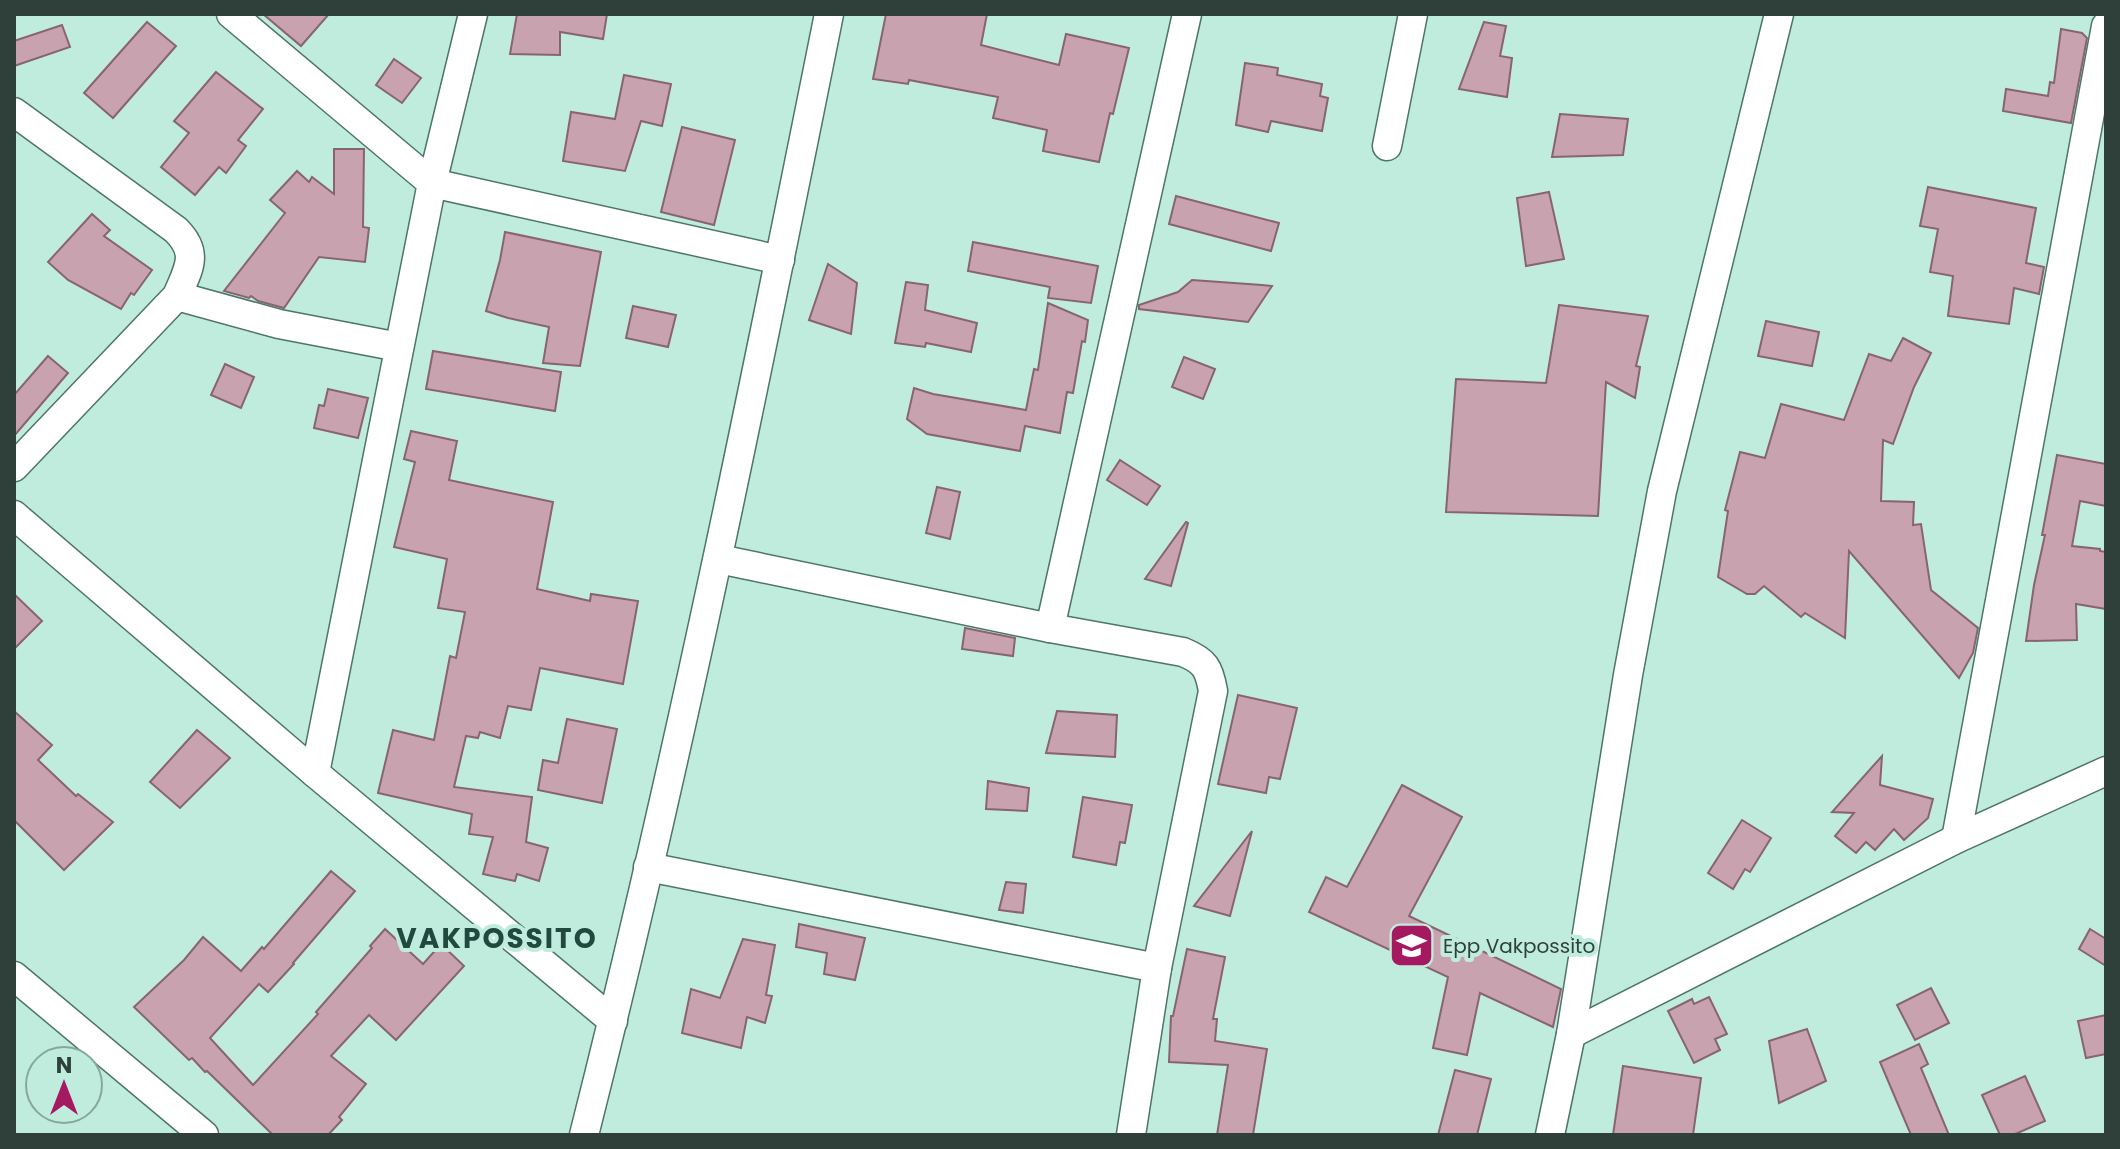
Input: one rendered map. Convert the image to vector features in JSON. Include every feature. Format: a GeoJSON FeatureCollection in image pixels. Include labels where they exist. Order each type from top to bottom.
{"type":"FeatureCollection","features":[{"type":"Feature","properties":{"kind":"street"},"geometry":{"type":"LineString","coordinates":[[231,14],[432,183],[780,260]]}},
{"type":"Feature","properties":{"kind":"street"},"geometry":{"type":"LineString","coordinates":[[315,773],[432,183],[473,14]]}},
{"type":"Feature","properties":{"kind":"street"},"geometry":{"type":"LineString","coordinates":[[584,1135],[719,559],[829,14]]}},
{"type":"Feature","properties":{"kind":"street"},"geometry":{"type":"LineString","coordinates":[[1050,628],[1187,14]]}},
{"type":"Feature","properties":{"kind":"street"},"geometry":{"type":"LineString","coordinates":[[1387,146],[1413,14]]}},
{"type":"Feature","properties":{"kind":"street"},"geometry":{"type":"LineString","coordinates":[[1550,1135],[1571,1034],[1628,675],[1662,491],[1779,14]]}},
{"type":"Feature","properties":{"kind":"street"},"geometry":{"type":"LineString","coordinates":[[1956,839],[2106,26]]}},
{"type":"Feature","properties":{"kind":"street"},"geometry":{"type":"LineString","coordinates":[[14,112],[176,230],[185,239],[191,260],[177,296],[14,467]]}},
{"type":"Feature","properties":{"kind":"street"},"geometry":{"type":"LineString","coordinates":[[177,296],[279,324],[399,347]]}},
{"type":"Feature","properties":{"kind":"street"},"geometry":{"type":"LineString","coordinates":[[14,515],[315,773],[613,1021]]}},
{"type":"Feature","properties":{"kind":"street"},"geometry":{"type":"LineString","coordinates":[[719,559],[1050,628],[1183,652],[1199,659],[1210,673],[1213,691],[1157,968],[1131,1135]]}},
{"type":"Feature","properties":{"kind":"street"},"geometry":{"type":"LineString","coordinates":[[1571,1034],[1956,839],[2106,771]]}},
{"type":"Feature","properties":{"kind":"street"},"geometry":{"type":"LineString","coordinates":[[648,867],[1157,968]]}},
{"type":"Feature","properties":{"kind":"street"},"geometry":{"type":"LineString","coordinates":[[14,976],[204,1135]]}},
{"type":"Feature","properties":{"kind":"building"},"geometry":{"type":"Polygon","coordinates":[[[263,14],[329,14],[301,46],[263,14]]]}},
{"type":"Feature","properties":{"kind":"building"},"geometry":{"type":"Polygon","coordinates":[[[517,14],[607,14],[603,39],[560,32],[560,55],[510,54],[517,14]]]}},
{"type":"Feature","properties":{"kind":"building"},"geometry":{"type":"Polygon","coordinates":[[[886,14],[987,14],[981,45],[1059,65],[1066,34],[1129,48],[1099,162],[1043,151],[1047,130],[993,118],[998,97],[909,80],[908,84],[873,79],[886,14]]]}},
{"type":"Feature","properties":{"kind":"building"},"geometry":{"type":"Polygon","coordinates":[[[147,22],[176,46],[113,118],[84,93],[147,22]]]}},
{"type":"Feature","properties":{"kind":"building"},"geometry":{"type":"Polygon","coordinates":[[[1484,22],[1506,26],[1500,56],[1512,58],[1507,97],[1459,89],[1484,22]]]}},
{"type":"Feature","properties":{"kind":"building"},"geometry":{"type":"Polygon","coordinates":[[[62,25],[70,47],[14,66],[14,41],[62,25]]]}},
{"type":"Feature","properties":{"kind":"building"},"geometry":{"type":"Polygon","coordinates":[[[2061,29],[2082,33],[2087,38],[2071,123],[2003,111],[2006,89],[2048,96],[2050,82],[2054,83],[2061,29]]]}},
{"type":"Feature","properties":{"kind":"building"},"geometry":{"type":"Polygon","coordinates":[[[394,59],[421,78],[402,103],[376,85],[394,59]]]}},
{"type":"Feature","properties":{"kind":"building"},"geometry":{"type":"Polygon","coordinates":[[[1245,63],[1278,68],[1277,75],[1322,84],[1320,96],[1328,98],[1322,131],[1271,121],[1268,132],[1236,125],[1245,63]]]}},
{"type":"Feature","properties":{"kind":"building"},"geometry":{"type":"Polygon","coordinates":[[[216,72],[263,109],[238,140],[246,146],[226,173],[219,167],[195,195],[161,167],[189,133],[174,121],[216,72]]]}},
{"type":"Feature","properties":{"kind":"building"},"geometry":{"type":"Polygon","coordinates":[[[624,75],[671,84],[662,126],[641,121],[625,171],[563,161],[571,112],[615,119],[624,75]]]}},
{"type":"Feature","properties":{"kind":"building"},"geometry":{"type":"Polygon","coordinates":[[[1560,114],[1628,119],[1623,155],[1552,157],[1560,114]]]}},
{"type":"Feature","properties":{"kind":"building"},"geometry":{"type":"Polygon","coordinates":[[[682,127],[735,140],[714,225],[661,212],[682,127]]]}},
{"type":"Feature","properties":{"kind":"building"},"geometry":{"type":"Polygon","coordinates":[[[334,149],[364,149],[363,227],[369,228],[365,262],[319,257],[284,308],[251,296],[224,291],[285,213],[270,200],[297,171],[309,182],[312,177],[334,194],[334,149]]]}},
{"type":"Feature","properties":{"kind":"building"},"geometry":{"type":"Polygon","coordinates":[[[1928,187],[2036,208],[2026,263],[2044,267],[2039,294],[2014,288],[2009,324],[1948,316],[1953,276],[1930,272],[1938,229],[1920,226],[1928,187]]]}},
{"type":"Feature","properties":{"kind":"building"},"geometry":{"type":"Polygon","coordinates":[[[1549,192],[1564,259],[1526,266],[1517,198],[1549,192]]]}},
{"type":"Feature","properties":{"kind":"building"},"geometry":{"type":"Polygon","coordinates":[[[1176,196],[1279,223],[1271,251],[1169,224],[1176,196]]]}},
{"type":"Feature","properties":{"kind":"building"},"geometry":{"type":"Polygon","coordinates":[[[92,214],[110,230],[104,236],[152,270],[121,309],[68,280],[48,262],[92,214]]]}},
{"type":"Feature","properties":{"kind":"building"},"geometry":{"type":"Polygon","coordinates":[[[505,232],[601,252],[580,366],[543,363],[549,327],[486,311],[505,232]]]}},
{"type":"Feature","properties":{"kind":"building"},"geometry":{"type":"Polygon","coordinates":[[[973,242],[1098,266],[1091,303],[1048,298],[1050,287],[968,271],[973,242]]]}},
{"type":"Feature","properties":{"kind":"building"},"geometry":{"type":"Polygon","coordinates":[[[828,264],[857,283],[851,334],[809,320],[828,264]]]}},
{"type":"Feature","properties":{"kind":"building"},"geometry":{"type":"Polygon","coordinates":[[[1192,280],[1272,286],[1248,322],[1139,309],[1139,305],[1178,292],[1192,280]]]}},
{"type":"Feature","properties":{"kind":"building"},"geometry":{"type":"Polygon","coordinates":[[[906,282],[928,285],[925,310],[977,323],[971,352],[926,343],[925,347],[895,343],[906,282]]]}},
{"type":"Feature","properties":{"kind":"building"},"geometry":{"type":"Polygon","coordinates":[[[1048,303],[1088,320],[1073,393],[1067,392],[1060,433],[1025,426],[1020,451],[927,434],[907,419],[914,388],[1026,410],[1034,369],[1038,370],[1048,303]]]}},
{"type":"Feature","properties":{"kind":"building"},"geometry":{"type":"Polygon","coordinates":[[[1559,305],[1648,316],[1636,366],[1640,367],[1635,398],[1606,382],[1598,516],[1446,512],[1456,379],[1546,383],[1559,305]]]}},
{"type":"Feature","properties":{"kind":"building"},"geometry":{"type":"Polygon","coordinates":[[[633,306],[676,315],[668,347],[626,338],[633,306]]]}},
{"type":"Feature","properties":{"kind":"building"},"geometry":{"type":"Polygon","coordinates":[[[1766,321],[1819,332],[1812,366],[1758,356],[1766,321]]]}},
{"type":"Feature","properties":{"kind":"building"},"geometry":{"type":"Polygon","coordinates":[[[1903,338],[1931,353],[1914,387],[1893,444],[1883,440],[1881,501],[1914,502],[1913,525],[1921,524],[1931,590],[1978,628],[1973,653],[1959,678],[1849,551],[1845,638],[1805,613],[1801,617],[1764,586],[1755,594],[1747,594],[1718,577],[1728,511],[1725,510],[1740,452],[1765,458],[1781,404],[1844,420],[1869,354],[1891,361],[1903,338]]]}},
{"type":"Feature","properties":{"kind":"building"},"geometry":{"type":"Polygon","coordinates":[[[433,351],[561,372],[555,411],[426,389],[433,351]]]}},
{"type":"Feature","properties":{"kind":"building"},"geometry":{"type":"Polygon","coordinates":[[[48,356],[68,373],[14,436],[14,395],[48,356]]]}},
{"type":"Feature","properties":{"kind":"building"},"geometry":{"type":"Polygon","coordinates":[[[1184,357],[1215,369],[1203,399],[1172,387],[1184,357]]]}},
{"type":"Feature","properties":{"kind":"building"},"geometry":{"type":"Polygon","coordinates":[[[225,364],[254,377],[241,408],[211,395],[225,364]]]}},
{"type":"Feature","properties":{"kind":"building"},"geometry":{"type":"Polygon","coordinates":[[[328,389],[368,398],[358,438],[314,428],[319,405],[324,406],[328,389]]]}},
{"type":"Feature","properties":{"kind":"building"},"geometry":{"type":"Polygon","coordinates":[[[411,431],[457,441],[449,480],[553,502],[537,589],[590,601],[591,594],[638,601],[623,684],[540,668],[531,710],[508,706],[500,738],[480,732],[478,738],[466,736],[454,787],[532,797],[526,842],[548,848],[539,881],[517,874],[515,881],[483,874],[493,837],[469,834],[472,814],[378,793],[393,730],[434,740],[450,656],[456,658],[465,612],[438,608],[447,559],[394,547],[415,462],[404,459],[411,431]]]}},
{"type":"Feature","properties":{"kind":"building"},"geometry":{"type":"Polygon","coordinates":[[[2057,455],[2106,464],[2106,506],[2080,501],[2072,546],[2106,552],[2106,609],[2076,604],[2077,640],[2026,641],[2045,535],[2042,535],[2057,455]]]}},
{"type":"Feature","properties":{"kind":"building"},"geometry":{"type":"Polygon","coordinates":[[[1120,460],[1160,486],[1147,505],[1107,480],[1120,460]]]}},
{"type":"Feature","properties":{"kind":"building"},"geometry":{"type":"Polygon","coordinates":[[[937,487],[960,492],[950,539],[926,533],[937,487]]]}},
{"type":"Feature","properties":{"kind":"building"},"geometry":{"type":"Polygon","coordinates":[[[1186,522],[1171,586],[1145,579],[1186,522]]]}},
{"type":"Feature","properties":{"kind":"building"},"geometry":{"type":"Polygon","coordinates":[[[14,594],[42,621],[14,649],[14,594]]]}},
{"type":"Feature","properties":{"kind":"building"},"geometry":{"type":"Polygon","coordinates":[[[965,628],[1015,638],[1013,656],[962,649],[965,628]]]}},
{"type":"Feature","properties":{"kind":"building"},"geometry":{"type":"Polygon","coordinates":[[[1238,695],[1297,708],[1280,779],[1269,777],[1266,793],[1218,784],[1238,695]]]}},
{"type":"Feature","properties":{"kind":"building"},"geometry":{"type":"Polygon","coordinates":[[[14,711],[52,745],[38,760],[76,796],[78,794],[113,822],[64,870],[14,820],[14,711]]]}},
{"type":"Feature","properties":{"kind":"building"},"geometry":{"type":"Polygon","coordinates":[[[1057,711],[1117,715],[1115,757],[1046,753],[1057,711]]]}},
{"type":"Feature","properties":{"kind":"building"},"geometry":{"type":"Polygon","coordinates":[[[567,719],[617,729],[602,803],[538,790],[543,760],[558,763],[567,719]]]}},
{"type":"Feature","properties":{"kind":"building"},"geometry":{"type":"Polygon","coordinates":[[[197,730],[230,758],[180,808],[150,782],[197,730]]]}},
{"type":"Feature","properties":{"kind":"building"},"geometry":{"type":"Polygon","coordinates":[[[1882,756],[1880,785],[1933,799],[1928,818],[1904,840],[1894,829],[1875,850],[1866,842],[1856,853],[1835,836],[1854,813],[1832,812],[1882,756]]]}},
{"type":"Feature","properties":{"kind":"building"},"geometry":{"type":"Polygon","coordinates":[[[988,781],[1029,788],[1027,811],[986,809],[988,781]]]}},
{"type":"Feature","properties":{"kind":"building"},"geometry":{"type":"Polygon","coordinates":[[[1402,785],[1462,817],[1409,916],[1561,989],[1553,1027],[1480,993],[1467,1055],[1433,1048],[1448,977],[1309,912],[1326,877],[1347,887],[1402,785]]]}},
{"type":"Feature","properties":{"kind":"building"},"geometry":{"type":"Polygon","coordinates":[[[1083,797],[1132,805],[1125,843],[1120,842],[1116,865],[1073,857],[1083,797]]]}},
{"type":"Feature","properties":{"kind":"building"},"geometry":{"type":"Polygon","coordinates":[[[1742,820],[1771,838],[1750,872],[1745,869],[1733,889],[1708,873],[1742,820]]]}},
{"type":"Feature","properties":{"kind":"building"},"geometry":{"type":"Polygon","coordinates":[[[1252,831],[1230,916],[1194,906],[1252,831]]]}},
{"type":"Feature","properties":{"kind":"building"},"geometry":{"type":"Polygon","coordinates":[[[331,871],[355,891],[268,992],[259,984],[210,1038],[253,1085],[318,1014],[316,1012],[385,929],[423,964],[441,944],[464,966],[396,1040],[369,1015],[331,1056],[366,1084],[328,1135],[273,1135],[134,1007],[184,960],[203,937],[241,971],[331,871]]]}},
{"type":"Feature","properties":{"kind":"building"},"geometry":{"type":"Polygon","coordinates":[[[1006,882],[1026,884],[1023,913],[999,910],[1006,882]]]}},
{"type":"Feature","properties":{"kind":"building"},"geometry":{"type":"Polygon","coordinates":[[[799,924],[865,938],[855,980],[824,974],[827,953],[796,947],[799,924]]]}},
{"type":"Feature","properties":{"kind":"building"},"geometry":{"type":"Polygon","coordinates":[[[2090,929],[2106,939],[2106,966],[2079,949],[2090,929]]]}},
{"type":"Feature","properties":{"kind":"building"},"geometry":{"type":"Polygon","coordinates":[[[743,939],[775,945],[766,995],[772,996],[765,1023],[747,1017],[741,1048],[682,1033],[691,989],[720,998],[743,939]]]}},
{"type":"Feature","properties":{"kind":"building"},"geometry":{"type":"Polygon","coordinates":[[[1187,949],[1225,957],[1213,1019],[1217,1019],[1215,1041],[1267,1049],[1253,1135],[1217,1135],[1228,1065],[1169,1062],[1171,1016],[1187,949]]]}},
{"type":"Feature","properties":{"kind":"building"},"geometry":{"type":"Polygon","coordinates":[[[1931,988],[1949,1023],[1915,1040],[1897,1005],[1931,988]]]}},
{"type":"Feature","properties":{"kind":"building"},"geometry":{"type":"Polygon","coordinates":[[[1709,997],[1727,1034],[1715,1039],[1720,1050],[1694,1063],[1668,1011],[1692,999],[1694,1004],[1709,997]]]}},
{"type":"Feature","properties":{"kind":"building"},"geometry":{"type":"Polygon","coordinates":[[[2106,1015],[2106,1054],[2086,1058],[2078,1021],[2106,1015]]]}},
{"type":"Feature","properties":{"kind":"building"},"geometry":{"type":"Polygon","coordinates":[[[1807,1029],[1826,1081],[1779,1103],[1769,1041],[1807,1029]]]}},
{"type":"Feature","properties":{"kind":"building"},"geometry":{"type":"Polygon","coordinates":[[[1919,1044],[1928,1064],[1921,1068],[1949,1135],[1911,1135],[1880,1062],[1919,1044]]]}},
{"type":"Feature","properties":{"kind":"building"},"geometry":{"type":"Polygon","coordinates":[[[1623,1066],[1701,1078],[1693,1135],[1613,1135],[1623,1066]]]}},
{"type":"Feature","properties":{"kind":"building"},"geometry":{"type":"Polygon","coordinates":[[[1455,1070],[1491,1079],[1477,1135],[1438,1135],[1455,1070]]]}},
{"type":"Feature","properties":{"kind":"building"},"geometry":{"type":"Polygon","coordinates":[[[2025,1076],[2045,1121],[2013,1135],[2000,1135],[1982,1095],[2025,1076]]]}},
{"type":"Feature","properties":{"kind":"place","name":"Epp Vakpossito"},"geometry":{"type":"Point","coordinates":[1412,946]}},
{"type":"Feature","properties":{"kind":"district","name":"VAKPOSSITO"},"geometry":{"type":"Point","coordinates":[497,938]}}]}
